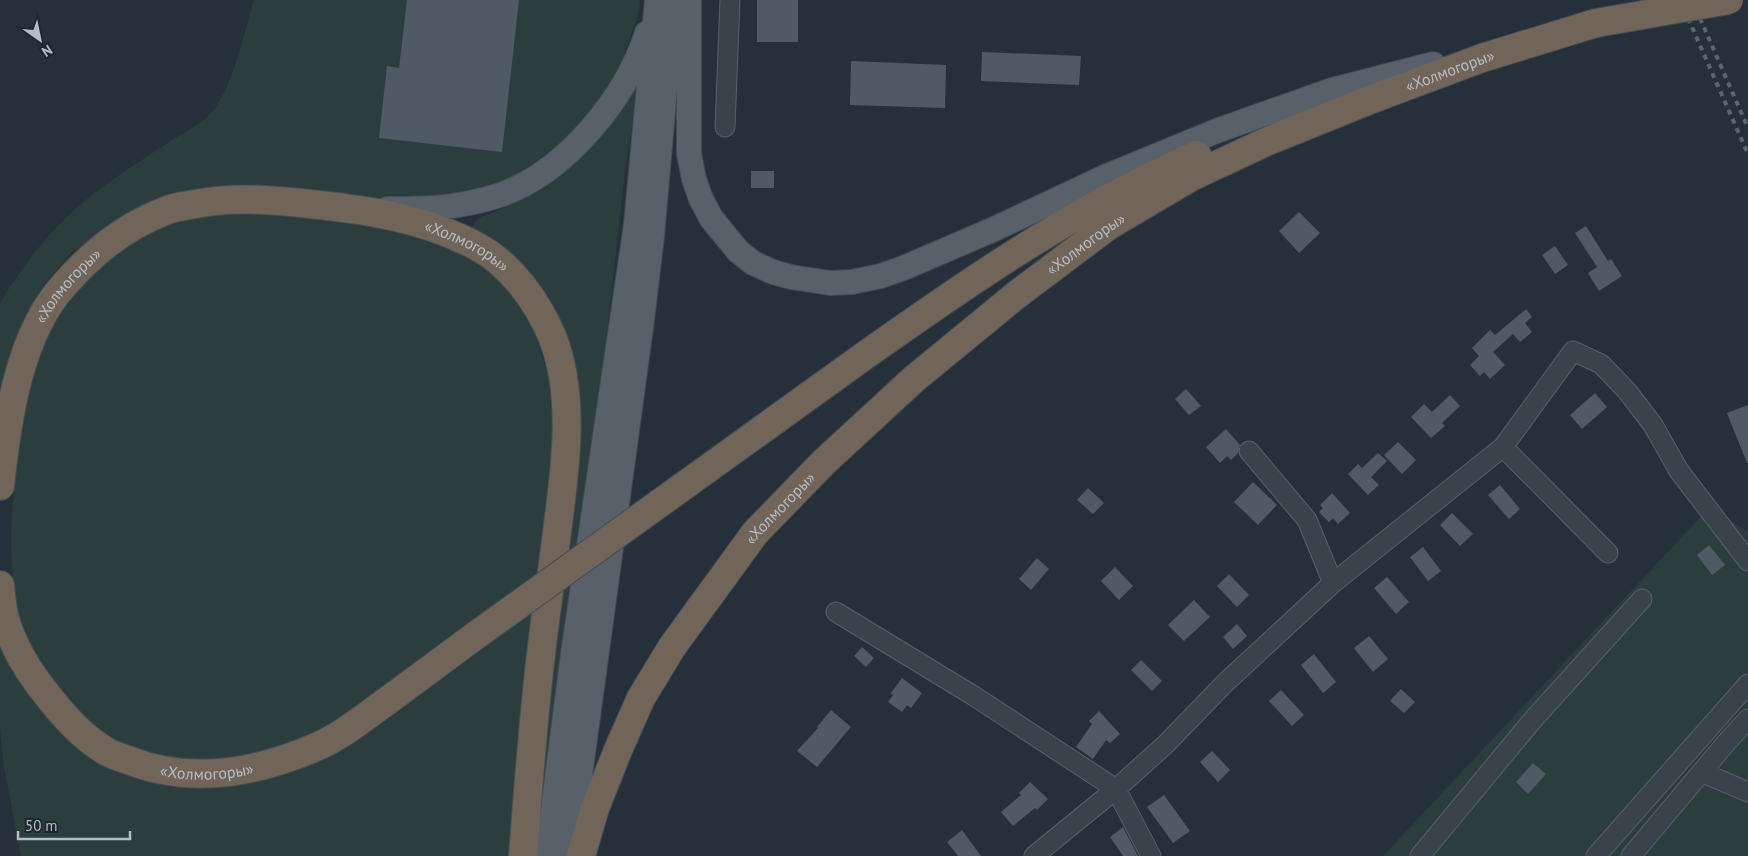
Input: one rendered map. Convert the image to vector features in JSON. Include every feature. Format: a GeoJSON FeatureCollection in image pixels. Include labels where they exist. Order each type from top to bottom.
{"type":"FeatureCollection","features":[{"type":"Feature","properties":{"kind":"highway"},"geometry":{"type":"LineString","coordinates":[[1596,23],[1729,0]]}},
{"type":"Feature","properties":{"kind":"highway","name":"«Холмогоры»"},"geometry":{"type":"LineString","coordinates":[[0,585],[4,615],[13,642],[34,677],[66,718],[83,735],[105,752],[140,765],[173,772],[213,774],[250,770],[282,760],[318,746],[355,724],[948,296],[1072,218],[1125,189],[1186,160],[1337,97],[1433,64],[1501,45],[1596,23]]}},
{"type":"Feature","properties":{"kind":"highway","name":"«Холмогоры»"},"geometry":{"type":"LineString","coordinates":[[581,856],[595,808],[618,750],[641,698],[672,647],[755,533],[824,462],[914,379],[1008,302],[1108,226],[1199,173],[1268,141],[1376,98],[1482,58],[1596,23]]}},
{"type":"Feature","properties":{"kind":"highway","name":"«Холмогоры»"},"geometry":{"type":"LineString","coordinates":[[0,486],[13,399],[25,357],[43,313],[64,285],[90,259],[121,234],[166,210],[210,200],[252,198],[333,206],[389,214],[440,229],[480,248],[505,266],[525,289],[540,312],[553,338],[566,400],[565,478],[541,653],[523,856]]}},
{"type":"Feature","properties":{"kind":"main road"},"geometry":{"type":"LineString","coordinates":[[689,0],[690,154],[694,179],[711,218],[738,251],[753,262],[773,272],[830,284],[882,276],[906,267],[992,230],[1107,176],[1219,130],[1332,90],[1433,64]]}},
{"type":"Feature","properties":{"kind":"main road"},"geometry":{"type":"LineString","coordinates":[[333,206],[432,209],[459,206],[502,194],[539,175],[570,150],[608,106],[642,50],[662,2]]}},
{"type":"Feature","properties":{"kind":"main road"},"geometry":{"type":"LineString","coordinates":[[547,856],[574,644],[636,225],[662,2]]}},
{"type":"Feature","properties":{"kind":"main road"},"geometry":{"type":"LineString","coordinates":[[569,856],[652,236],[662,2]]}},
{"type":"Feature","properties":{"kind":"street"},"geometry":{"type":"LineString","coordinates":[[725,127],[730,0]]}},
{"type":"Feature","properties":{"kind":"street"},"geometry":{"type":"LineString","coordinates":[[1034,856],[1116,789],[1166,744],[1225,684],[1333,583],[1503,447],[1573,351],[1602,364],[1627,391],[1653,425],[1679,471],[1748,562]]}},
{"type":"Feature","properties":{"kind":"street"},"geometry":{"type":"LineString","coordinates":[[1503,447],[1608,553]]}},
{"type":"Feature","properties":{"kind":"street"},"geometry":{"type":"LineString","coordinates":[[1249,451],[1307,520],[1333,583]]}},
{"type":"Feature","properties":{"kind":"street"},"geometry":{"type":"LineString","coordinates":[[1420,856],[1532,722],[1642,599]]}},
{"type":"Feature","properties":{"kind":"street"},"geometry":{"type":"LineString","coordinates":[[836,612],[974,696],[1116,789],[1151,856]]}},
{"type":"Feature","properties":{"kind":"street"},"geometry":{"type":"LineString","coordinates":[[1596,856],[1748,684]]}},
{"type":"Feature","properties":{"kind":"street"},"geometry":{"type":"LineString","coordinates":[[1631,856],[1748,719]]}},
{"type":"Feature","properties":{"kind":"street"},"geometry":{"type":"LineString","coordinates":[[1701,772],[1748,792]]}},
{"type":"Feature","properties":{"kind":"green space"},"geometry":{"type":"Polygon","coordinates":[[[254,0],[640,0],[639,12],[619,69],[597,108],[573,135],[523,175],[479,192],[396,201],[254,186],[205,187],[160,197],[115,222],[72,252],[45,283],[18,332],[0,393],[0,303],[4,296],[37,249],[74,210],[113,179],[197,125],[212,112],[229,83],[254,0]]]}},
{"type":"Feature","properties":{"kind":"green space"},"geometry":{"type":"Polygon","coordinates":[[[640,76],[625,171],[601,387],[587,470],[537,856],[532,856],[579,400],[473,227],[475,222],[481,217],[506,207],[532,192],[640,76]]]}},
{"type":"Feature","properties":{"kind":"green space"},"geometry":{"type":"Polygon","coordinates":[[[251,210],[383,225],[459,253],[478,264],[499,280],[516,300],[529,322],[539,345],[548,376],[553,428],[552,481],[510,856],[21,856],[4,767],[0,728],[0,643],[12,670],[22,686],[56,726],[172,785],[214,788],[251,783],[286,774],[325,759],[361,738],[476,654],[472,623],[321,730],[293,743],[260,753],[222,760],[203,761],[166,758],[147,754],[108,738],[88,721],[58,687],[30,643],[19,614],[12,569],[13,501],[28,400],[41,350],[55,319],[75,291],[99,268],[112,257],[154,231],[189,219],[251,210]]]}},
{"type":"Feature","properties":{"kind":"green space"},"geometry":{"type":"Polygon","coordinates":[[[1710,507],[1748,532],[1748,856],[1383,856],[1710,507]]]}},
{"type":"Feature","properties":{"kind":"building"},"geometry":{"type":"Polygon","coordinates":[[[407,0],[519,0],[502,152],[379,138],[387,66],[399,68],[407,0]]]}},
{"type":"Feature","properties":{"kind":"building"},"geometry":{"type":"Polygon","coordinates":[[[757,0],[798,0],[798,42],[757,42],[757,0]]]}},
{"type":"Feature","properties":{"kind":"building"},"geometry":{"type":"Polygon","coordinates":[[[982,52],[1081,56],[1079,85],[981,81],[982,52]]]}},
{"type":"Feature","properties":{"kind":"building"},"geometry":{"type":"Polygon","coordinates":[[[851,61],[946,65],[945,108],[850,105],[851,61]]]}},
{"type":"Feature","properties":{"kind":"building"},"geometry":{"type":"Polygon","coordinates":[[[751,171],[774,171],[774,188],[751,188],[751,171]]]}},
{"type":"Feature","properties":{"kind":"building"},"geometry":{"type":"Polygon","coordinates":[[[1299,212],[1320,233],[1299,253],[1279,231],[1299,212]]]}},
{"type":"Feature","properties":{"kind":"building"},"geometry":{"type":"Polygon","coordinates":[[[1586,226],[1608,261],[1611,259],[1622,276],[1599,291],[1588,273],[1597,267],[1575,233],[1586,226]]]}},
{"type":"Feature","properties":{"kind":"building"},"geometry":{"type":"Polygon","coordinates":[[[1555,246],[1568,265],[1555,274],[1542,255],[1555,246]]]}},
{"type":"Feature","properties":{"kind":"building"},"geometry":{"type":"Polygon","coordinates":[[[1526,309],[1532,317],[1525,323],[1532,332],[1520,342],[1513,334],[1493,352],[1505,365],[1490,379],[1484,372],[1480,376],[1470,365],[1479,356],[1472,348],[1490,330],[1495,335],[1526,309]]]}},
{"type":"Feature","properties":{"kind":"building"},"geometry":{"type":"Polygon","coordinates":[[[1186,389],[1201,406],[1189,415],[1175,399],[1186,389]]]}},
{"type":"Feature","properties":{"kind":"building"},"geometry":{"type":"Polygon","coordinates":[[[1595,393],[1607,407],[1582,429],[1570,415],[1595,393]]]}},
{"type":"Feature","properties":{"kind":"building"},"geometry":{"type":"Polygon","coordinates":[[[1450,395],[1460,406],[1442,423],[1445,426],[1431,438],[1411,417],[1424,404],[1432,412],[1450,395]]]}},
{"type":"Feature","properties":{"kind":"building"},"geometry":{"type":"Polygon","coordinates":[[[1748,405],[1748,463],[1747,463],[1727,413],[1748,405]]]}},
{"type":"Feature","properties":{"kind":"building"},"geometry":{"type":"Polygon","coordinates":[[[1226,429],[1240,445],[1238,453],[1231,460],[1227,456],[1220,463],[1206,447],[1226,429]]]}},
{"type":"Feature","properties":{"kind":"building"},"geometry":{"type":"Polygon","coordinates":[[[1398,442],[1416,460],[1402,474],[1384,455],[1398,442]]]}},
{"type":"Feature","properties":{"kind":"building"},"geometry":{"type":"Polygon","coordinates":[[[1378,453],[1387,461],[1371,477],[1379,485],[1368,495],[1348,474],[1358,464],[1362,468],[1378,453]]]}},
{"type":"Feature","properties":{"kind":"building"},"geometry":{"type":"Polygon","coordinates":[[[1253,482],[1277,505],[1258,525],[1234,502],[1253,482]]]}},
{"type":"Feature","properties":{"kind":"building"},"geometry":{"type":"Polygon","coordinates":[[[1500,485],[1520,509],[1509,519],[1488,495],[1500,485]]]}},
{"type":"Feature","properties":{"kind":"building"},"geometry":{"type":"Polygon","coordinates":[[[1088,488],[1104,503],[1093,514],[1077,500],[1088,488]]]}},
{"type":"Feature","properties":{"kind":"building"},"geometry":{"type":"Polygon","coordinates":[[[1332,493],[1350,513],[1338,524],[1333,518],[1329,522],[1319,512],[1323,508],[1320,505],[1332,493]]]}},
{"type":"Feature","properties":{"kind":"building"},"geometry":{"type":"Polygon","coordinates":[[[1452,513],[1473,534],[1460,546],[1440,525],[1452,513]]]}},
{"type":"Feature","properties":{"kind":"building"},"geometry":{"type":"Polygon","coordinates":[[[1709,545],[1725,565],[1712,575],[1697,555],[1709,545]]]}},
{"type":"Feature","properties":{"kind":"building"},"geometry":{"type":"Polygon","coordinates":[[[1423,547],[1441,571],[1428,581],[1410,557],[1423,547]]]}},
{"type":"Feature","properties":{"kind":"building"},"geometry":{"type":"Polygon","coordinates":[[[1037,558],[1049,569],[1031,590],[1019,579],[1037,558]]]}},
{"type":"Feature","properties":{"kind":"building"},"geometry":{"type":"Polygon","coordinates":[[[1115,567],[1133,586],[1119,600],[1101,581],[1115,567]]]}},
{"type":"Feature","properties":{"kind":"building"},"geometry":{"type":"Polygon","coordinates":[[[1229,574],[1249,595],[1237,607],[1217,586],[1229,574]]]}},
{"type":"Feature","properties":{"kind":"building"},"geometry":{"type":"Polygon","coordinates":[[[1387,577],[1409,602],[1396,614],[1374,588],[1387,577]]]}},
{"type":"Feature","properties":{"kind":"building"},"geometry":{"type":"Polygon","coordinates":[[[1194,600],[1210,617],[1184,641],[1168,625],[1194,600]]]}},
{"type":"Feature","properties":{"kind":"building"},"geometry":{"type":"Polygon","coordinates":[[[1237,624],[1247,636],[1233,649],[1223,637],[1237,624]]]}},
{"type":"Feature","properties":{"kind":"building"},"geometry":{"type":"Polygon","coordinates":[[[1369,636],[1388,659],[1373,672],[1354,648],[1369,636]]]}},
{"type":"Feature","properties":{"kind":"building"},"geometry":{"type":"Polygon","coordinates":[[[862,647],[874,658],[866,667],[854,656],[862,647]]]}},
{"type":"Feature","properties":{"kind":"building"},"geometry":{"type":"Polygon","coordinates":[[[1314,654],[1336,682],[1323,693],[1301,665],[1314,654]]]}},
{"type":"Feature","properties":{"kind":"building"},"geometry":{"type":"Polygon","coordinates":[[[1141,660],[1162,681],[1152,691],[1131,670],[1141,660]]]}},
{"type":"Feature","properties":{"kind":"building"},"geometry":{"type":"Polygon","coordinates":[[[902,678],[922,693],[911,708],[907,705],[902,712],[888,702],[893,695],[891,693],[902,678]]]}},
{"type":"Feature","properties":{"kind":"building"},"geometry":{"type":"Polygon","coordinates":[[[1401,689],[1415,702],[1404,713],[1390,701],[1401,689]]]}},
{"type":"Feature","properties":{"kind":"building"},"geometry":{"type":"Polygon","coordinates":[[[1281,690],[1304,715],[1292,726],[1269,701],[1281,690]]]}},
{"type":"Feature","properties":{"kind":"building"},"geometry":{"type":"Polygon","coordinates":[[[831,710],[851,727],[817,767],[797,751],[831,710]]]}},
{"type":"Feature","properties":{"kind":"building"},"geometry":{"type":"Polygon","coordinates":[[[1099,711],[1120,734],[1110,743],[1106,740],[1093,759],[1076,747],[1092,724],[1089,721],[1099,711]]]}},
{"type":"Feature","properties":{"kind":"building"},"geometry":{"type":"Polygon","coordinates":[[[1212,751],[1230,770],[1218,782],[1200,762],[1212,751]]]}},
{"type":"Feature","properties":{"kind":"building"},"geometry":{"type":"Polygon","coordinates":[[[1533,763],[1546,774],[1528,794],[1516,782],[1533,763]]]}},
{"type":"Feature","properties":{"kind":"building"},"geometry":{"type":"Polygon","coordinates":[[[1030,782],[1048,799],[1037,810],[1035,808],[1013,826],[1001,812],[1021,795],[1019,793],[1030,782]]]}},
{"type":"Feature","properties":{"kind":"building"},"geometry":{"type":"Polygon","coordinates":[[[1164,795],[1190,831],[1173,843],[1147,807],[1164,795]]]}},
{"type":"Feature","properties":{"kind":"building"},"geometry":{"type":"Polygon","coordinates":[[[1123,827],[1138,856],[1123,856],[1110,837],[1123,827]]]}},
{"type":"Feature","properties":{"kind":"building"},"geometry":{"type":"Polygon","coordinates":[[[962,830],[981,856],[958,856],[947,842],[962,830]]]}},
{"type":"Feature","properties":{"kind":"railway"},"geometry":{"type":"LineString","coordinates":[[1680,0],[1748,154]]}},
{"type":"Feature","properties":{"kind":"railway"},"geometry":{"type":"LineString","coordinates":[[1692,0],[1748,128]]}}]}
